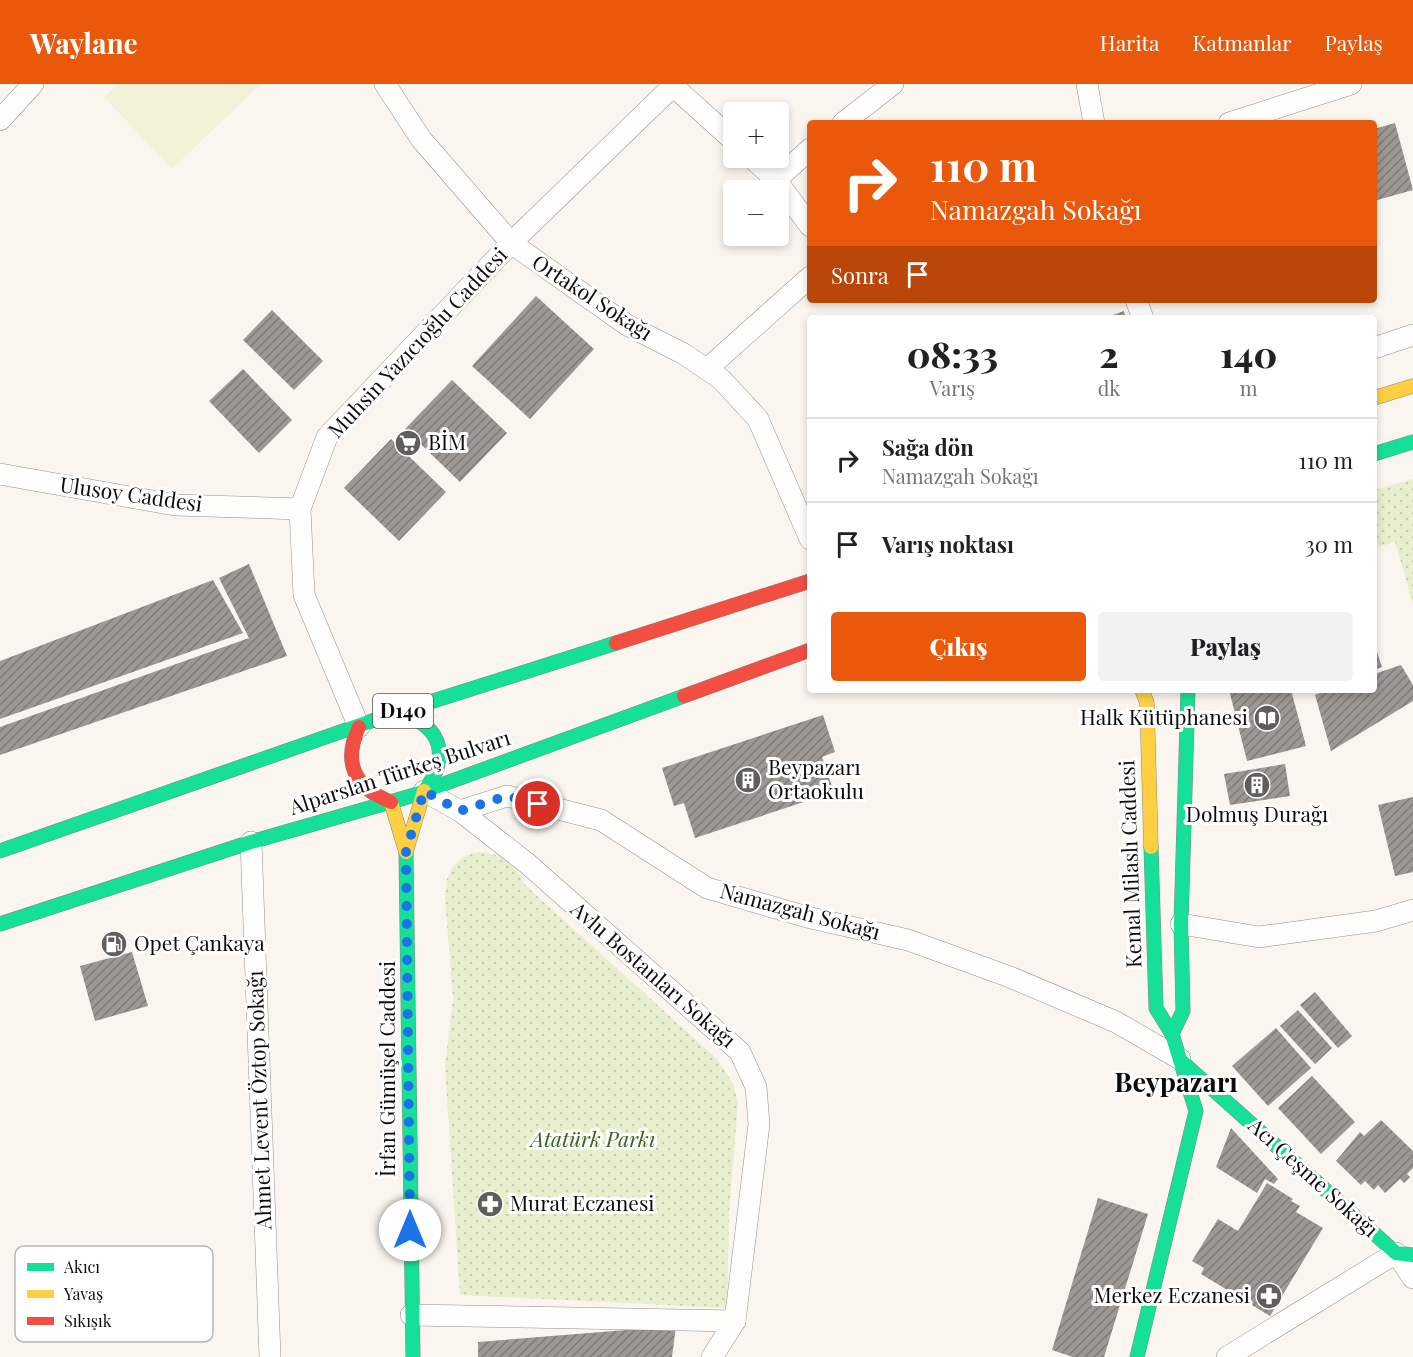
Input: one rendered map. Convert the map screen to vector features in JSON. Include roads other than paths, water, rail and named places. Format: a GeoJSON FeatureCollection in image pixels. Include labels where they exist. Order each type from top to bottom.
{"type":"FeatureCollection","features":[{"type":"Feature","properties":{"kind":"main road"},"geometry":{"type":"LineString","coordinates":[[1377,397],[1413,386]]}},
{"type":"Feature","properties":{"kind":"main road"},"geometry":{"type":"LineString","coordinates":[[1377,453],[1413,442]]}},
{"type":"Feature","properties":{"kind":"main road","name":"D140"},"geometry":{"type":"LineString","coordinates":[[0,851],[397,713],[807,582]]}},
{"type":"Feature","properties":{"kind":"main road","name":"Alparslan Türkeş Bulvarı"},"geometry":{"type":"LineString","coordinates":[[0,924],[251,842],[424,791],[807,651]]}},
{"type":"Feature","properties":{"kind":"main road","name":"Kemal Milaslı Caddesi"},"geometry":{"type":"LineString","coordinates":[[1137,1357],[1196,1111],[1172,1034],[1156,1008],[1147,703],[1143,693]]}},
{"type":"Feature","properties":{"kind":"main road"},"geometry":{"type":"LineString","coordinates":[[1172,1034],[1183,1011],[1181,924],[1188,693]]}},
{"type":"Feature","properties":{"kind":"main road"},"geometry":{"type":"LineString","coordinates":[[397,713],[408,715],[427,726],[439,745],[438,770],[424,791]]}},
{"type":"Feature","properties":{"kind":"main road"},"geometry":{"type":"LineString","coordinates":[[359,726],[350,750],[354,775],[369,793],[391,802]]}},
{"type":"Feature","properties":{"kind":"main road","name":"İrfan Gümüşel Caddesi"},"geometry":{"type":"LineString","coordinates":[[406,852],[424,791]]}},
{"type":"Feature","properties":{"kind":"main road","name":"İrfan Gümüşel Caddesi"},"geometry":{"type":"LineString","coordinates":[[391,802],[406,852],[413,1357]]}},
{"type":"Feature","properties":{"kind":"main road","name":"Acı Çeşme Sokağı"},"geometry":{"type":"LineString","coordinates":[[1180,1059],[1405,1254]]}},
{"type":"Feature","properties":{"kind":"street"},"geometry":{"type":"LineString","coordinates":[[0,120],[33,84]]}},
{"type":"Feature","properties":{"kind":"street","name":"Ortakol Sokağı"},"geometry":{"type":"LineString","coordinates":[[385,84],[421,139],[511,243],[627,325],[684,354],[721,379],[758,419],[807,532]]}},
{"type":"Feature","properties":{"kind":"street"},"geometry":{"type":"LineString","coordinates":[[847,120],[893,84]]}},
{"type":"Feature","properties":{"kind":"street"},"geometry":{"type":"LineString","coordinates":[[1087,84],[1093,120]]}},
{"type":"Feature","properties":{"kind":"street"},"geometry":{"type":"LineString","coordinates":[[1238,120],[1323,89],[1351,84]]}},
{"type":"Feature","properties":{"kind":"street"},"geometry":{"type":"LineString","coordinates":[[674,85],[723,131]]}},
{"type":"Feature","properties":{"kind":"street","name":"Muhsin Yazıcıoğlu Caddesi"},"geometry":{"type":"LineString","coordinates":[[359,726],[304,595],[300,508],[327,437],[511,243],[674,85]]}},
{"type":"Feature","properties":{"kind":"street"},"geometry":{"type":"LineString","coordinates":[[763,168],[776,180],[807,152]]}},
{"type":"Feature","properties":{"kind":"street"},"geometry":{"type":"LineString","coordinates":[[789,198],[807,222]]}},
{"type":"Feature","properties":{"kind":"street"},"geometry":{"type":"LineString","coordinates":[[706,369],[807,280]]}},
{"type":"Feature","properties":{"kind":"street"},"geometry":{"type":"LineString","coordinates":[[1377,347],[1413,335]]}},
{"type":"Feature","properties":{"kind":"street","name":"Ulusoy Caddesi"},"geometry":{"type":"LineString","coordinates":[[0,474],[175,505],[300,508]]}},
{"type":"Feature","properties":{"kind":"street"},"geometry":{"type":"LineString","coordinates":[[424,791],[460,811]]}},
{"type":"Feature","properties":{"kind":"street","name":"Namazgah Sokağı"},"geometry":{"type":"LineString","coordinates":[[460,811],[507,796],[601,820],[707,888],[807,917],[908,940],[1010,978],[1116,1022],[1180,1059]]}},
{"type":"Feature","properties":{"kind":"street","name":"Avlu Bostanları Sokağı"},"geometry":{"type":"LineString","coordinates":[[460,811],[528,864],[740,1052],[756,1088],[759,1124],[735,1321],[712,1357]]}},
{"type":"Feature","properties":{"kind":"street","name":"Ahmet Levent Öztop Sokağı"},"geometry":{"type":"LineString","coordinates":[[251,842],[270,1357]]}},
{"type":"Feature","properties":{"kind":"street"},"geometry":{"type":"LineString","coordinates":[[1181,924],[1259,937],[1376,921],[1413,910]]}},
{"type":"Feature","properties":{"kind":"street"},"geometry":{"type":"LineString","coordinates":[[1227,1357],[1405,1254]]}},
{"type":"Feature","properties":{"kind":"street","name":"Acı Çeşme Sokağı"},"geometry":{"type":"LineString","coordinates":[[1405,1254],[1413,1278]]}},
{"type":"Feature","properties":{"kind":"street"},"geometry":{"type":"LineString","coordinates":[[411,1315],[735,1321]]}},
{"type":"Feature","properties":{"kind":"place","name":"BİM"},"geometry":{"type":"Point","coordinates":[408,443]}},
{"type":"Feature","properties":{"kind":"place","name":"Halk Kütüphanesi"},"geometry":{"type":"Point","coordinates":[1267,718]}},
{"type":"Feature","properties":{"kind":"place","name":"Beypazarı Ortaokulu"},"geometry":{"type":"Point","coordinates":[748,780]}},
{"type":"Feature","properties":{"kind":"place","name":"Dolmuş Durağı"},"geometry":{"type":"Point","coordinates":[1257,785]}},
{"type":"Feature","properties":{"kind":"place","name":"Opet Çankaya"},"geometry":{"type":"Point","coordinates":[114,944]}},
{"type":"Feature","properties":{"kind":"place","name":"Murat Eczanesi"},"geometry":{"type":"Point","coordinates":[490,1204]}},
{"type":"Feature","properties":{"kind":"place","name":"Merkez Eczanesi"},"geometry":{"type":"Point","coordinates":[1269,1296]}},
{"type":"Feature","properties":{"kind":"district","name":"Beypazarı"},"geometry":{"type":"Point","coordinates":[1176,1083]}},
{"type":"Feature","properties":{"kind":"park label","name":"Atatürk Parkı"},"geometry":{"type":"Point","coordinates":[593,1140]}}]}
